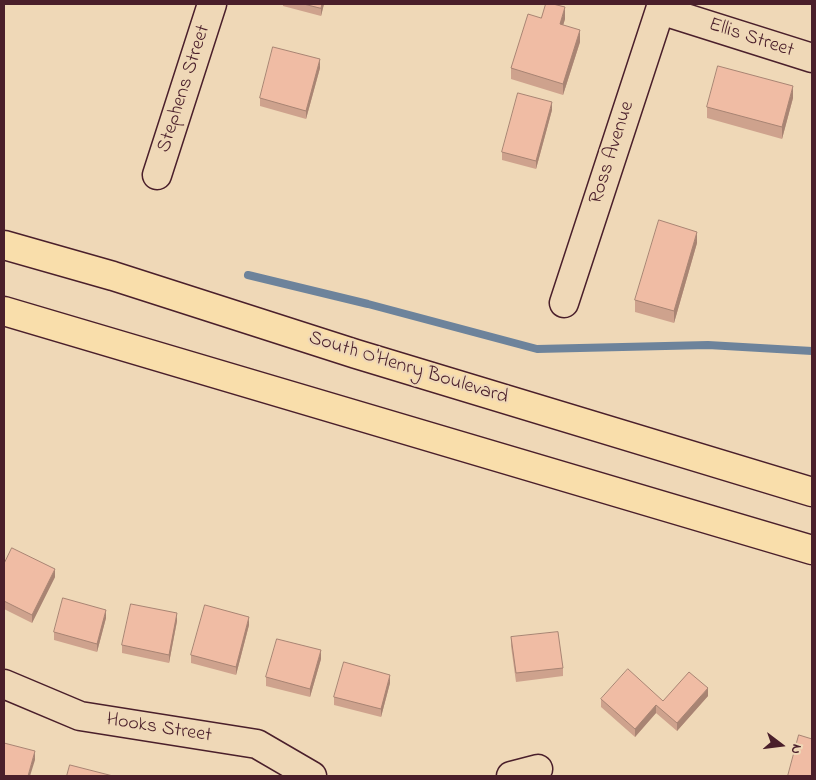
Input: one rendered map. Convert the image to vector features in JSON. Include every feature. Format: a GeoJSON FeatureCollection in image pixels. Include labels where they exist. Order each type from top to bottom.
{"type":"FeatureCollection","features":[{"type":"Feature","properties":{"kind":"highway","name":"South O'Henry Boulevard"},"geometry":{"type":"LineString","coordinates":[[4,245],[113,276],[356,354],[812,492]]}},
{"type":"Feature","properties":{"kind":"highway"},"geometry":{"type":"LineString","coordinates":[[4,312],[812,550]]}},
{"type":"Feature","properties":{"kind":"street","name":"Stephens Street"},"geometry":{"type":"LineString","coordinates":[[157,175],[212,4]]}},
{"type":"Feature","properties":{"kind":"street","name":"Ellis Street"},"geometry":{"type":"LineString","coordinates":[[661,7],[812,58]]}},
{"type":"Feature","properties":{"kind":"street","name":"Ross Avenue"},"geometry":{"type":"LineString","coordinates":[[564,303],[661,7]]}},
{"type":"Feature","properties":{"kind":"street","name":"Hooks Street"},"geometry":{"type":"LineString","coordinates":[[4,684],[80,716],[257,744],[312,776]]}},
{"type":"Feature","properties":{"kind":"street"},"geometry":{"type":"LineString","coordinates":[[511,776],[538,769]]}},
{"type":"Feature","properties":{"kind":"building"},"geometry":{"type":"Polygon","coordinates":[[[304,4],[322,4],[321,8],[304,4]]]}},
{"type":"Feature","properties":{"kind":"building"},"geometry":{"type":"Polygon","coordinates":[[[546,4],[565,7],[560,24],[580,30],[563,84],[511,68],[528,14],[541,18],[546,4]]]}},
{"type":"Feature","properties":{"kind":"building"},"geometry":{"type":"Polygon","coordinates":[[[273,47],[320,59],[306,111],[260,98],[273,47]]]}},
{"type":"Feature","properties":{"kind":"building"},"geometry":{"type":"Polygon","coordinates":[[[718,66],[793,86],[782,127],[707,107],[718,66]]]}},
{"type":"Feature","properties":{"kind":"building"},"geometry":{"type":"Polygon","coordinates":[[[518,93],[552,102],[536,161],[502,152],[518,93]]]}},
{"type":"Feature","properties":{"kind":"building"},"geometry":{"type":"Polygon","coordinates":[[[659,220],[697,232],[674,311],[635,300],[659,220]]]}},
{"type":"Feature","properties":{"kind":"building"},"geometry":{"type":"Polygon","coordinates":[[[12,548],[55,569],[32,615],[4,601],[4,564],[12,548]]]}},
{"type":"Feature","properties":{"kind":"building"},"geometry":{"type":"Polygon","coordinates":[[[63,598],[106,610],[97,644],[54,632],[63,598]]]}},
{"type":"Feature","properties":{"kind":"building"},"geometry":{"type":"Polygon","coordinates":[[[131,604],[177,613],[169,655],[122,645],[131,604]]]}},
{"type":"Feature","properties":{"kind":"building"},"geometry":{"type":"Polygon","coordinates":[[[205,605],[249,617],[236,667],[191,655],[205,605]]]}},
{"type":"Feature","properties":{"kind":"building"},"geometry":{"type":"Polygon","coordinates":[[[558,632],[563,668],[516,673],[511,637],[558,632]]]}},
{"type":"Feature","properties":{"kind":"building"},"geometry":{"type":"Polygon","coordinates":[[[277,639],[321,650],[310,689],[266,677],[277,639]]]}},
{"type":"Feature","properties":{"kind":"building"},"geometry":{"type":"Polygon","coordinates":[[[344,662],[390,675],[381,709],[334,697],[344,662]]]}},
{"type":"Feature","properties":{"kind":"building"},"geometry":{"type":"Polygon","coordinates":[[[628,669],[663,701],[689,672],[708,688],[677,723],[656,705],[635,729],[601,699],[628,669]]]}},
{"type":"Feature","properties":{"kind":"building"},"geometry":{"type":"Polygon","coordinates":[[[799,735],[812,739],[812,776],[788,776],[799,735]]]}},
{"type":"Feature","properties":{"kind":"building"},"geometry":{"type":"Polygon","coordinates":[[[4,743],[35,751],[28,776],[4,776],[4,743]]]}},
{"type":"Feature","properties":{"kind":"building"},"geometry":{"type":"Polygon","coordinates":[[[70,765],[113,776],[67,776],[70,765]]]}},
{"type":"Feature","properties":{"kind":"waterway"},"geometry":{"type":"LineString","coordinates":[[248,275],[368,304],[537,349],[708,345],[812,351]]}}]}
